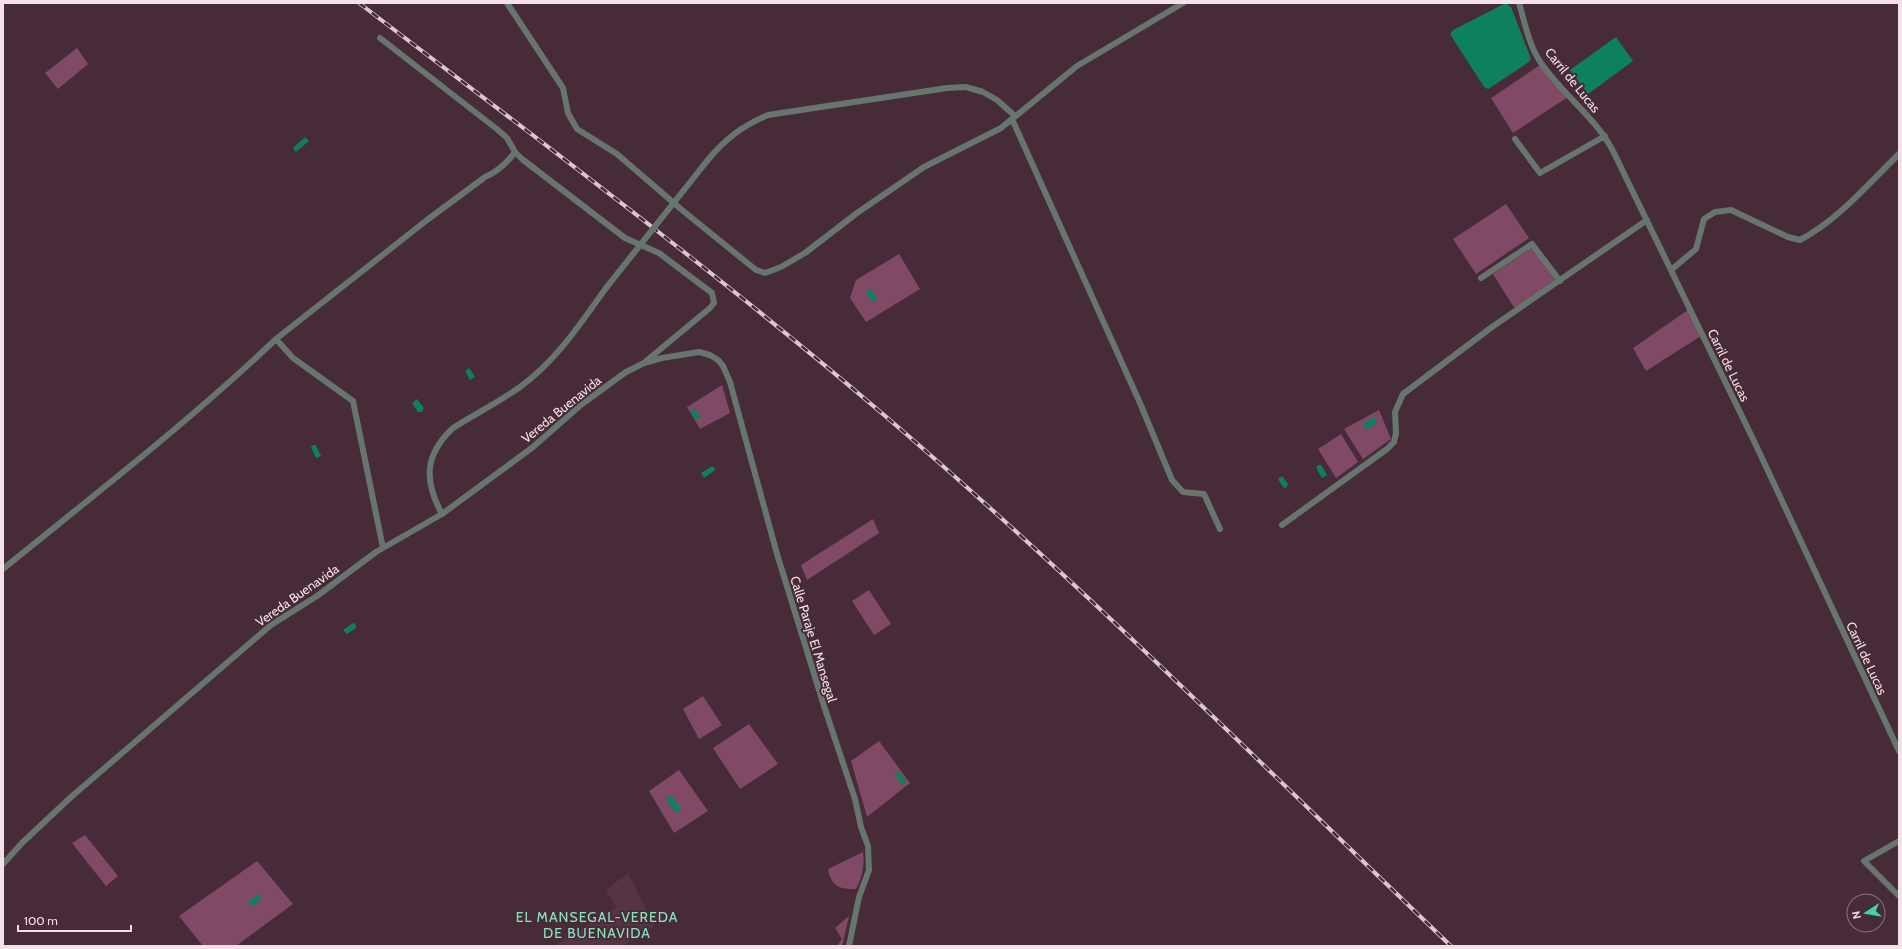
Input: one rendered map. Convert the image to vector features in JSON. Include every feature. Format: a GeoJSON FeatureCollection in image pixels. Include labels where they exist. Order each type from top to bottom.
{"type":"FeatureCollection","features":[{"type":"Feature","properties":{"kind":"street"},"geometry":{"type":"LineString","coordinates":[[507,3],[563,88],[568,113],[577,129],[617,154],[682,210],[760,272],[772,272],[787,264],[924,167],[989,134],[1013,118],[1077,66],[1182,3]]}},
{"type":"Feature","properties":{"kind":"street","name":"Carril de Lucas"},"geometry":{"type":"LineString","coordinates":[[1519,3],[1532,44],[1541,62],[1605,136],[1757,449],[1899,751]]}},
{"type":"Feature","properties":{"kind":"street"},"geometry":{"type":"LineString","coordinates":[[380,38],[498,130],[507,138],[515,152],[522,159],[625,238],[659,253],[712,293],[714,303],[710,308],[644,363]]}},
{"type":"Feature","properties":{"kind":"street"},"geometry":{"type":"LineString","coordinates":[[442,514],[432,496],[428,475],[432,458],[444,437],[453,428],[521,386],[543,367],[567,342],[606,288],[722,143],[752,122],[768,115],[935,90],[966,87],[983,92],[998,100],[1013,118],[1137,396],[1172,480],[1183,492],[1204,494],[1220,529]]}},
{"type":"Feature","properties":{"kind":"street"},"geometry":{"type":"LineString","coordinates":[[1515,139],[1540,173],[1605,136]]}},
{"type":"Feature","properties":{"kind":"street"},"geometry":{"type":"LineString","coordinates":[[3,569],[124,471],[248,366],[276,339],[427,220],[485,177],[493,174],[509,160],[515,152]]}},
{"type":"Feature","properties":{"kind":"street"},"geometry":{"type":"LineString","coordinates":[[1671,270],[1696,249],[1704,219],[1715,212],[1731,210],[1788,237],[1800,240],[1818,230],[1847,205],[1899,154]]}},
{"type":"Feature","properties":{"kind":"street"},"geometry":{"type":"LineString","coordinates":[[1282,525],[1387,449],[1394,442],[1396,433],[1395,412],[1403,394],[1492,328],[1647,220]]}},
{"type":"Feature","properties":{"kind":"street"},"geometry":{"type":"LineString","coordinates":[[1481,278],[1532,244],[1560,281]]}},
{"type":"Feature","properties":{"kind":"street"},"geometry":{"type":"LineString","coordinates":[[276,339],[293,358],[353,401],[383,548]]}},
{"type":"Feature","properties":{"kind":"street","name":"Calle Paraje El Mansegal"},"geometry":{"type":"LineString","coordinates":[[644,363],[662,358],[699,352],[710,355],[718,360],[723,366],[730,382],[776,554],[855,799],[861,827],[868,846],[870,870],[859,898],[849,946]]}},
{"type":"Feature","properties":{"kind":"street","name":"Vereda Buenavida"},"geometry":{"type":"LineString","coordinates":[[3,864],[22,843],[71,797],[271,625],[317,596],[383,548],[442,514],[533,447],[582,404],[626,372],[644,363]]}},
{"type":"Feature","properties":{"kind":"street"},"geometry":{"type":"LineString","coordinates":[[1899,841],[1864,861],[1899,896]]}},
{"type":"Feature","properties":{"kind":"shaded area"},"geometry":{"type":"Polygon","coordinates":[[[1504,4],[1511,7],[1531,59],[1529,62],[1488,89],[1484,87],[1450,34],[1453,30],[1504,4]]]}},
{"type":"Feature","properties":{"kind":"shaded area"},"geometry":{"type":"Polygon","coordinates":[[[1616,37],[1633,61],[1588,94],[1570,70],[1616,37]]]}},
{"type":"Feature","properties":{"kind":"shaded area"},"geometry":{"type":"Polygon","coordinates":[[[77,48],[88,64],[58,89],[45,73],[77,48]]]}},
{"type":"Feature","properties":{"kind":"shaded area"},"geometry":{"type":"Polygon","coordinates":[[[1540,65],[1568,97],[1513,133],[1491,98],[1540,65]]]}},
{"type":"Feature","properties":{"kind":"shaded area"},"geometry":{"type":"Polygon","coordinates":[[[305,137],[309,141],[296,152],[293,148],[305,137]]]}},
{"type":"Feature","properties":{"kind":"shaded area"},"geometry":{"type":"Polygon","coordinates":[[[1506,204],[1529,238],[1476,274],[1453,239],[1506,204]]]}},
{"type":"Feature","properties":{"kind":"shaded area"},"geometry":{"type":"Polygon","coordinates":[[[1533,247],[1556,279],[1515,309],[1493,274],[1533,247]]]}},
{"type":"Feature","properties":{"kind":"shaded area"},"geometry":{"type":"Polygon","coordinates":[[[899,254],[920,289],[866,322],[850,298],[856,280],[899,254]]]}},
{"type":"Feature","properties":{"kind":"shaded area"},"geometry":{"type":"Polygon","coordinates":[[[871,289],[877,299],[875,302],[872,302],[866,292],[871,289]]]}},
{"type":"Feature","properties":{"kind":"shaded area"},"geometry":{"type":"Polygon","coordinates":[[[1688,310],[1701,336],[1646,371],[1633,348],[1688,310]]]}},
{"type":"Feature","properties":{"kind":"shaded area"},"geometry":{"type":"Polygon","coordinates":[[[469,368],[475,377],[470,380],[465,371],[469,368]]]}},
{"type":"Feature","properties":{"kind":"shaded area"},"geometry":{"type":"Polygon","coordinates":[[[722,385],[730,413],[700,429],[687,407],[722,385]]]}},
{"type":"Feature","properties":{"kind":"shaded area"},"geometry":{"type":"Polygon","coordinates":[[[417,399],[424,408],[422,412],[418,412],[412,403],[417,399]]]}},
{"type":"Feature","properties":{"kind":"shaded area"},"geometry":{"type":"Polygon","coordinates":[[[695,408],[697,413],[702,416],[696,420],[690,411],[695,408]]]}},
{"type":"Feature","properties":{"kind":"shaded area"},"geometry":{"type":"Polygon","coordinates":[[[1379,410],[1391,439],[1363,459],[1344,429],[1379,410]]]}},
{"type":"Feature","properties":{"kind":"shaded area"},"geometry":{"type":"Polygon","coordinates":[[[1374,417],[1377,423],[1367,429],[1364,428],[1364,424],[1374,417]]]}},
{"type":"Feature","properties":{"kind":"shaded area"},"geometry":{"type":"Polygon","coordinates":[[[1341,434],[1358,462],[1336,478],[1318,449],[1341,434]]]}},
{"type":"Feature","properties":{"kind":"shaded area"},"geometry":{"type":"Polygon","coordinates":[[[316,445],[321,456],[316,458],[311,447],[316,445]]]}},
{"type":"Feature","properties":{"kind":"shaded area"},"geometry":{"type":"Polygon","coordinates":[[[1318,465],[1321,465],[1327,475],[1322,478],[1316,468],[1318,465]]]}},
{"type":"Feature","properties":{"kind":"shaded area"},"geometry":{"type":"Polygon","coordinates":[[[711,467],[714,467],[715,470],[704,478],[701,473],[711,467]]]}},
{"type":"Feature","properties":{"kind":"shaded area"},"geometry":{"type":"Polygon","coordinates":[[[1282,476],[1288,484],[1286,488],[1283,487],[1278,479],[1282,476]]]}},
{"type":"Feature","properties":{"kind":"shaded area"},"geometry":{"type":"Polygon","coordinates":[[[873,519],[879,533],[807,580],[801,565],[873,519]]]}},
{"type":"Feature","properties":{"kind":"shaded area"},"geometry":{"type":"Polygon","coordinates":[[[869,590],[891,624],[874,635],[852,601],[869,590]]]}},
{"type":"Feature","properties":{"kind":"shaded area"},"geometry":{"type":"Polygon","coordinates":[[[353,623],[356,625],[356,628],[347,634],[343,630],[353,623]]]}},
{"type":"Feature","properties":{"kind":"shaded area"},"geometry":{"type":"Polygon","coordinates":[[[703,696],[722,725],[699,739],[683,709],[703,696]]]}},
{"type":"Feature","properties":{"kind":"shaded area"},"geometry":{"type":"Polygon","coordinates":[[[749,724],[778,764],[740,789],[713,748],[749,724]]]}},
{"type":"Feature","properties":{"kind":"shaded area"},"geometry":{"type":"Polygon","coordinates":[[[879,741],[910,783],[867,817],[851,761],[879,741]]]}},
{"type":"Feature","properties":{"kind":"shaded area"},"geometry":{"type":"Polygon","coordinates":[[[679,770],[708,811],[674,833],[649,791],[679,770]]]}},
{"type":"Feature","properties":{"kind":"shaded area"},"geometry":{"type":"Polygon","coordinates":[[[899,772],[906,781],[905,784],[902,784],[895,775],[899,772]]]}},
{"type":"Feature","properties":{"kind":"shaded area"},"geometry":{"type":"Polygon","coordinates":[[[671,795],[681,809],[676,813],[666,799],[671,795]]]}},
{"type":"Feature","properties":{"kind":"shaded area"},"geometry":{"type":"Polygon","coordinates":[[[85,835],[118,876],[106,886],[72,843],[85,835]]]}},
{"type":"Feature","properties":{"kind":"shaded area"},"geometry":{"type":"Polygon","coordinates":[[[863,852],[864,862],[860,880],[856,889],[845,889],[837,886],[831,879],[828,869],[863,852]]]}},
{"type":"Feature","properties":{"kind":"shaded area"},"geometry":{"type":"Polygon","coordinates":[[[257,861],[293,904],[236,946],[203,946],[179,916],[257,861]]]}},
{"type":"Feature","properties":{"kind":"shaded area"},"geometry":{"type":"Polygon","coordinates":[[[628,873],[654,926],[623,946],[554,946],[617,907],[606,890],[628,873]]]}},
{"type":"Feature","properties":{"kind":"shaded area"},"geometry":{"type":"Polygon","coordinates":[[[258,894],[262,898],[252,907],[248,903],[258,894]]]}},
{"type":"Feature","properties":{"kind":"shaded area"},"geometry":{"type":"Polygon","coordinates":[[[849,916],[842,946],[837,946],[842,939],[835,928],[849,916]]]}},
{"type":"Feature","properties":{"kind":"railway"},"geometry":{"type":"LineString","coordinates":[[359,3],[690,257],[820,361],[884,415],[1101,610],[1451,946]]}},
{"type":"Feature","properties":{"kind":"district","name":"EL MANSEGAL-VEREDA DE BUENAVIDA"},"geometry":{"type":"Point","coordinates":[597,926]}}]}
